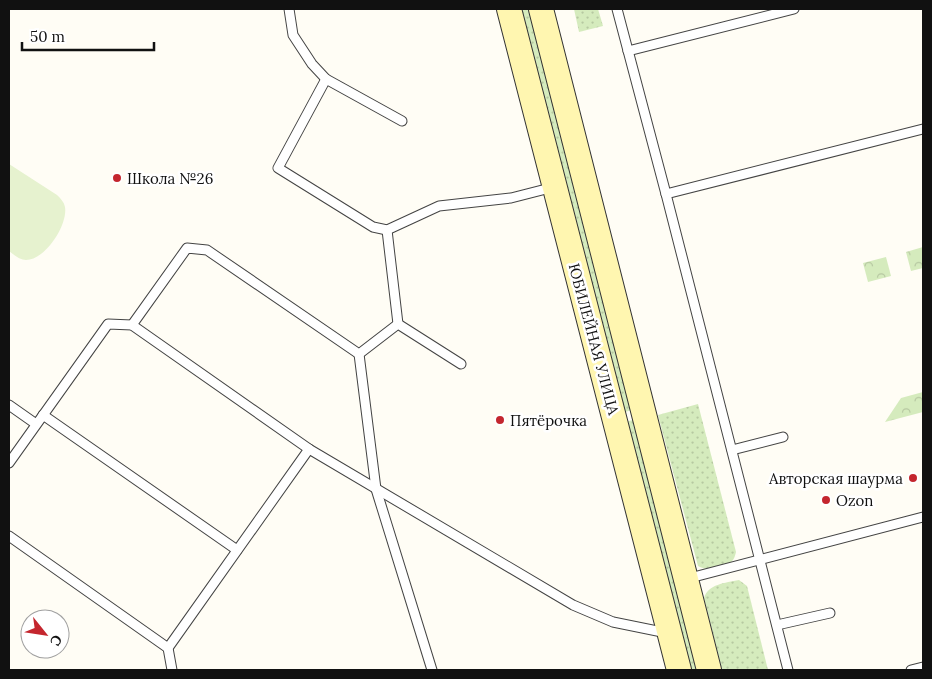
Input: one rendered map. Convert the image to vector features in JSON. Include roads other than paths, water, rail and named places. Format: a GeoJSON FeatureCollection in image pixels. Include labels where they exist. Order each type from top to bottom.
{"type":"FeatureCollection","features":[{"type":"Feature","properties":{"kind":"main road","name":"ЮБИЛЕЙНАЯ УЛИЦА"},"geometry":{"type":"LineString","coordinates":[[509,9],[614,412],[678,670]]}},
{"type":"Feature","properties":{"kind":"main road","name":"ЮБИЛЕЙНАЯ УЛИЦА"},"geometry":{"type":"LineString","coordinates":[[541,9],[709,670]]}},
{"type":"Feature","properties":{"kind":"lane"},"geometry":{"type":"LineString","coordinates":[[289,9],[293,35],[312,64],[326,79],[402,121]]}},
{"type":"Feature","properties":{"kind":"lane"},"geometry":{"type":"LineString","coordinates":[[618,9],[788,670]]}},
{"type":"Feature","properties":{"kind":"lane"},"geometry":{"type":"LineString","coordinates":[[628,51],[794,9]]}},
{"type":"Feature","properties":{"kind":"lane"},"geometry":{"type":"LineString","coordinates":[[326,79],[278,168],[373,227],[387,230],[439,206],[511,198],[554,187]]}},
{"type":"Feature","properties":{"kind":"lane"},"geometry":{"type":"LineString","coordinates":[[666,194],[923,129]]}},
{"type":"Feature","properties":{"kind":"lane"},"geometry":{"type":"LineString","coordinates":[[387,230],[398,324]]}},
{"type":"Feature","properties":{"kind":"lane"},"geometry":{"type":"LineString","coordinates":[[132,325],[187,248],[208,250],[358,354],[376,489],[432,670]]}},
{"type":"Feature","properties":{"kind":"lane"},"geometry":{"type":"LineString","coordinates":[[9,462],[108,324],[132,325],[309,449],[572,605],[613,622],[669,634]]}},
{"type":"Feature","properties":{"kind":"lane"},"geometry":{"type":"LineString","coordinates":[[358,354],[398,324]]}},
{"type":"Feature","properties":{"kind":"lane"},"geometry":{"type":"LineString","coordinates":[[398,324],[461,364]]}},
{"type":"Feature","properties":{"kind":"lane"},"geometry":{"type":"LineString","coordinates":[[9,405],[36,424]]}},
{"type":"Feature","properties":{"kind":"lane"},"geometry":{"type":"LineString","coordinates":[[43,415],[237,550]]}},
{"type":"Feature","properties":{"kind":"lane"},"geometry":{"type":"LineString","coordinates":[[732,450],[783,437]]}},
{"type":"Feature","properties":{"kind":"lane"},"geometry":{"type":"LineString","coordinates":[[168,648],[309,449]]}},
{"type":"Feature","properties":{"kind":"lane"},"geometry":{"type":"LineString","coordinates":[[686,579],[923,517]]}},
{"type":"Feature","properties":{"kind":"lane"},"geometry":{"type":"LineString","coordinates":[[9,536],[168,648],[172,670]]}},
{"type":"Feature","properties":{"kind":"lane"},"geometry":{"type":"LineString","coordinates":[[777,625],[830,613]]}},
{"type":"Feature","properties":{"kind":"lane"},"geometry":{"type":"LineString","coordinates":[[911,670],[923,667]]}},
{"type":"Feature","properties":{"kind":"place","name":"Школа №26"},"geometry":{"type":"Point","coordinates":[117,178]}},
{"type":"Feature","properties":{"kind":"place","name":"Пятёрочка"},"geometry":{"type":"Point","coordinates":[500,420]}},
{"type":"Feature","properties":{"kind":"place","name":"Авторская шаурма"},"geometry":{"type":"Point","coordinates":[913,478]}},
{"type":"Feature","properties":{"kind":"place","name":"Ozon"},"geometry":{"type":"Point","coordinates":[826,500]}}]}
